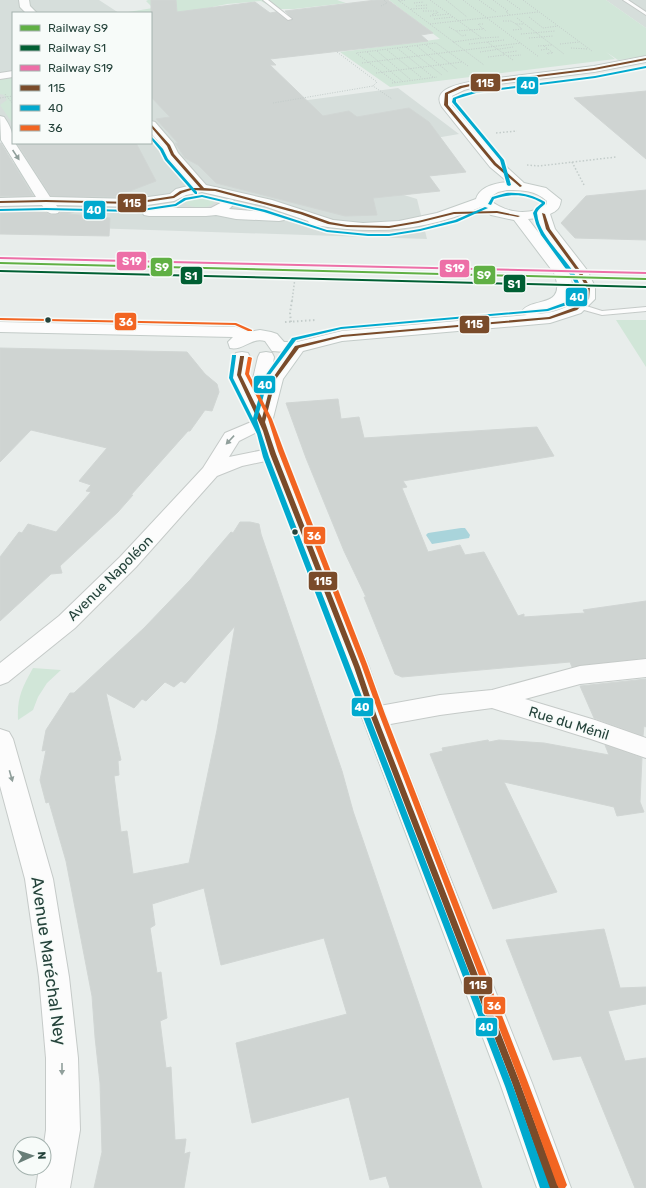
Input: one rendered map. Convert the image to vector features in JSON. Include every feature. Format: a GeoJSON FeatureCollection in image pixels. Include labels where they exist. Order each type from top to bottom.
{"type":"FeatureCollection","features":[{"type":"Feature","properties":{"kind":"street"},"geometry":{"type":"LineString","coordinates":[[24,0],[25,7],[31,12]]}},
{"type":"Feature","properties":{"kind":"street"},"geometry":{"type":"LineString","coordinates":[[520,186],[495,164],[446,105],[446,94],[461,87],[594,69],[646,59]]}},
{"type":"Feature","properties":{"kind":"street"},"geometry":{"type":"LineString","coordinates":[[0,76],[12,74]]}},
{"type":"Feature","properties":{"kind":"street"},"geometry":{"type":"LineString","coordinates":[[0,122],[7,132],[7,140],[50,206]]}},
{"type":"Feature","properties":{"kind":"street"},"geometry":{"type":"LineString","coordinates":[[152,126],[169,146],[172,154],[202,188]]}},
{"type":"Feature","properties":{"kind":"street"},"geometry":{"type":"LineString","coordinates":[[495,164],[501,187]]}},
{"type":"Feature","properties":{"kind":"street"},"geometry":{"type":"LineString","coordinates":[[454,213],[497,212],[518,216],[543,214],[553,207],[554,203],[553,199],[549,195],[538,189],[520,186],[501,187],[487,193],[483,197],[489,208],[497,212]]}},
{"type":"Feature","properties":{"kind":"street"},"geometry":{"type":"LineString","coordinates":[[0,209],[134,203],[174,197],[186,191],[202,188],[216,190],[225,194],[281,207],[329,223]]}},
{"type":"Feature","properties":{"kind":"street"},"geometry":{"type":"LineString","coordinates":[[0,202],[50,206],[183,211],[193,213],[216,210],[224,207],[229,198],[225,194]]}},
{"type":"Feature","properties":{"kind":"street"},"geometry":{"type":"LineString","coordinates":[[174,197],[172,201],[173,205],[183,211]]}},
{"type":"Feature","properties":{"kind":"street"},"geometry":{"type":"LineString","coordinates":[[216,210],[236,215],[291,218],[348,226],[389,227],[418,222],[454,213],[484,201]]}},
{"type":"Feature","properties":{"kind":"street"},"geometry":{"type":"LineString","coordinates":[[295,340],[550,318],[572,312],[586,300],[588,287],[582,274],[550,233],[544,221],[543,214]]}},
{"type":"Feature","properties":{"kind":"street"},"geometry":{"type":"LineString","coordinates":[[0,335],[176,338],[208,342],[254,359],[272,348],[295,340],[531,311],[543,308],[556,302],[564,293],[566,286],[561,272],[518,216]]}},
{"type":"Feature","properties":{"kind":"street"},"geometry":{"type":"LineString","coordinates":[[0,326],[236,332],[246,336],[264,336],[272,348]]}},
{"type":"Feature","properties":{"kind":"street"},"geometry":{"type":"LineString","coordinates":[[246,336],[236,342],[239,375],[262,422],[357,667],[374,717],[516,1083],[554,1188]]}},
{"type":"Feature","properties":{"kind":"street"},"geometry":{"type":"LineString","coordinates":[[262,422],[274,379],[295,340]]}},
{"type":"Feature","properties":{"kind":"street"},"geometry":{"type":"LineString","coordinates":[[262,422],[260,386],[272,348]]}},
{"type":"Feature","properties":{"kind":"street","name":"Avenue Napoléon"},"geometry":{"type":"LineString","coordinates":[[4,667],[67,622],[128,562],[210,472],[232,437],[262,422]]}},
{"type":"Feature","properties":{"kind":"street","name":"Avenue Napoléon"},"geometry":{"type":"LineString","coordinates":[[210,472],[237,461],[274,454]]}},
{"type":"Feature","properties":{"kind":"street"},"geometry":{"type":"LineString","coordinates":[[374,717],[440,705],[492,700],[580,675],[646,668]]}},
{"type":"Feature","properties":{"kind":"street","name":"Rue du Ménil"},"geometry":{"type":"LineString","coordinates":[[492,700],[595,730],[646,748]]}},
{"type":"Feature","properties":{"kind":"street","name":"Avenue Maréchal Ney"},"geometry":{"type":"LineString","coordinates":[[0,739],[16,791],[39,879],[54,977],[62,1058],[63,1130],[53,1188]]}},
{"type":"Feature","properties":{"kind":"lane"},"geometry":{"type":"LineString","coordinates":[[265,0],[290,19]]}},
{"type":"Feature","properties":{"kind":"lane"},"geometry":{"type":"LineString","coordinates":[[624,0],[646,14]]}},
{"type":"Feature","properties":{"kind":"lane"},"geometry":{"type":"LineString","coordinates":[[580,306],[602,313],[646,309]]}},
{"type":"Feature","properties":{"kind":"path"},"geometry":{"type":"LineString","coordinates":[[381,6],[387,3],[384,0]]}},
{"type":"Feature","properties":{"kind":"path"},"geometry":{"type":"LineString","coordinates":[[398,0],[406,0]]}},
{"type":"Feature","properties":{"kind":"path"},"geometry":{"type":"LineString","coordinates":[[398,0],[504,80]]}},
{"type":"Feature","properties":{"kind":"path"},"geometry":{"type":"LineString","coordinates":[[416,6],[428,4],[422,0]]}},
{"type":"Feature","properties":{"kind":"path"},"geometry":{"type":"LineString","coordinates":[[430,0],[482,38]]}},
{"type":"Feature","properties":{"kind":"path"},"geometry":{"type":"LineString","coordinates":[[446,0],[467,17]]}},
{"type":"Feature","properties":{"kind":"path"},"geometry":{"type":"LineString","coordinates":[[463,0],[539,57]]}},
{"type":"Feature","properties":{"kind":"path"},"geometry":{"type":"LineString","coordinates":[[479,0],[496,12]]}},
{"type":"Feature","properties":{"kind":"path"},"geometry":{"type":"LineString","coordinates":[[493,0],[508,11],[506,12],[510,15]]}},
{"type":"Feature","properties":{"kind":"path"},"geometry":{"type":"LineString","coordinates":[[507,0],[521,10]]}},
{"type":"Feature","properties":{"kind":"path"},"geometry":{"type":"LineString","coordinates":[[523,0],[592,52]]}},
{"type":"Feature","properties":{"kind":"path"},"geometry":{"type":"LineString","coordinates":[[414,3],[424,2]]}},
{"type":"Feature","properties":{"kind":"path"},"geometry":{"type":"LineString","coordinates":[[410,9],[429,9],[426,10]]}},
{"type":"Feature","properties":{"kind":"path"},"geometry":{"type":"LineString","coordinates":[[423,10],[428,12],[437,11],[438,13],[432,14],[434,16]]}},
{"type":"Feature","properties":{"kind":"path"},"geometry":{"type":"LineString","coordinates":[[430,24],[539,12]]}},
{"type":"Feature","properties":{"kind":"path"},"geometry":{"type":"LineString","coordinates":[[430,16],[449,14]]}},
{"type":"Feature","properties":{"kind":"path"},"geometry":{"type":"LineString","coordinates":[[434,19],[454,17]]}},
{"type":"Feature","properties":{"kind":"path"},"geometry":{"type":"LineString","coordinates":[[530,17],[543,28],[558,26]]}},
{"type":"Feature","properties":{"kind":"path"},"geometry":{"type":"LineString","coordinates":[[517,18],[569,58]]}},
{"type":"Feature","properties":{"kind":"path"},"geometry":{"type":"LineString","coordinates":[[503,21],[511,21],[522,29],[513,30]]}},
{"type":"Feature","properties":{"kind":"path"},"geometry":{"type":"LineString","coordinates":[[483,24],[478,24],[486,31]]}},
{"type":"Feature","properties":{"kind":"path"},"geometry":{"type":"LineString","coordinates":[[516,24],[525,24]]}},
{"type":"Feature","properties":{"kind":"path"},"geometry":{"type":"LineString","coordinates":[[449,27],[462,36]]}},
{"type":"Feature","properties":{"kind":"path"},"geometry":{"type":"LineString","coordinates":[[456,31],[483,28]]}},
{"type":"Feature","properties":{"kind":"path"},"geometry":{"type":"LineString","coordinates":[[521,34],[555,31]]}},
{"type":"Feature","properties":{"kind":"path"},"geometry":{"type":"LineString","coordinates":[[457,36],[466,35]]}},
{"type":"Feature","properties":{"kind":"path"},"geometry":{"type":"LineString","coordinates":[[453,42],[499,36]]}},
{"type":"Feature","properties":{"kind":"path"},"geometry":{"type":"LineString","coordinates":[[529,38],[534,39],[553,36]]}},
{"type":"Feature","properties":{"kind":"path"},"geometry":{"type":"LineString","coordinates":[[469,44],[504,40]]}},
{"type":"Feature","properties":{"kind":"path"},"geometry":{"type":"LineString","coordinates":[[487,42],[513,60]]}},
{"type":"Feature","properties":{"kind":"path"},"geometry":{"type":"LineString","coordinates":[[560,44],[580,42]]}},
{"type":"Feature","properties":{"kind":"path"},"geometry":{"type":"LineString","coordinates":[[395,82],[356,53],[436,43],[450,52]]}},
{"type":"Feature","properties":{"kind":"path"},"geometry":{"type":"LineString","coordinates":[[362,63],[520,44]]}},
{"type":"Feature","properties":{"kind":"path"},"geometry":{"type":"LineString","coordinates":[[425,45],[462,73]]}},
{"type":"Feature","properties":{"kind":"path"},"geometry":{"type":"LineString","coordinates":[[538,46],[552,45]]}},
{"type":"Feature","properties":{"kind":"path"},"geometry":{"type":"LineString","coordinates":[[416,46],[452,75]]}},
{"type":"Feature","properties":{"kind":"path"},"geometry":{"type":"LineString","coordinates":[[544,46],[553,53],[547,53],[549,55]]}},
{"type":"Feature","properties":{"kind":"path"},"geometry":{"type":"LineString","coordinates":[[406,47],[443,76]]}},
{"type":"Feature","properties":{"kind":"path"},"geometry":{"type":"LineString","coordinates":[[397,48],[433,77]]}},
{"type":"Feature","properties":{"kind":"path"},"geometry":{"type":"LineString","coordinates":[[480,52],[513,48]]}},
{"type":"Feature","properties":{"kind":"path"},"geometry":{"type":"LineString","coordinates":[[571,48],[588,49]]}},
{"type":"Feature","properties":{"kind":"path"},"geometry":{"type":"LineString","coordinates":[[387,49],[422,79]]}},
{"type":"Feature","properties":{"kind":"path"},"geometry":{"type":"LineString","coordinates":[[541,50],[548,49]]}},
{"type":"Feature","properties":{"kind":"path"},"geometry":{"type":"LineString","coordinates":[[376,50],[412,80]]}},
{"type":"Feature","properties":{"kind":"path"},"geometry":{"type":"LineString","coordinates":[[502,53],[518,51]]}},
{"type":"Feature","properties":{"kind":"path"},"geometry":{"type":"LineString","coordinates":[[273,103],[373,86],[377,82],[337,52]]}},
{"type":"Feature","properties":{"kind":"path"},"geometry":{"type":"LineString","coordinates":[[366,52],[402,81]]}},
{"type":"Feature","properties":{"kind":"path"},"geometry":{"type":"LineString","coordinates":[[488,57],[505,54]]}},
{"type":"Feature","properties":{"kind":"path"},"geometry":{"type":"LineString","coordinates":[[354,56],[359,55]]}},
{"type":"Feature","properties":{"kind":"path"},"geometry":{"type":"LineString","coordinates":[[507,56],[521,55]]}},
{"type":"Feature","properties":{"kind":"path"},"geometry":{"type":"LineString","coordinates":[[376,73],[462,62]]}},
{"type":"Feature","properties":{"kind":"path"},"geometry":{"type":"LineString","coordinates":[[373,86],[392,100]]}},
{"type":"Feature","properties":{"kind":"path"},"geometry":{"type":"LineString","coordinates":[[0,98],[12,96]]}},
{"type":"Feature","properties":{"kind":"path"},"geometry":{"type":"LineString","coordinates":[[506,132],[517,131]]}},
{"type":"Feature","properties":{"kind":"path"},"geometry":{"type":"LineString","coordinates":[[526,165],[539,166],[616,157]]}},
{"type":"Feature","properties":{"kind":"path"},"geometry":{"type":"LineString","coordinates":[[572,162],[584,185]]}},
{"type":"Feature","properties":{"kind":"path"},"geometry":{"type":"LineString","coordinates":[[294,278],[290,313],[295,340]]}},
{"type":"Feature","properties":{"kind":"shaded area"},"geometry":{"type":"Polygon","coordinates":[[[0,0],[99,0],[117,12],[12,12],[12,142],[0,127],[0,0]]]}},
{"type":"Feature","properties":{"kind":"shaded area"},"geometry":{"type":"Polygon","coordinates":[[[606,0],[646,0],[646,28],[606,0]]]}},
{"type":"Feature","properties":{"kind":"shaded area"},"geometry":{"type":"Polygon","coordinates":[[[152,35],[263,106],[398,88],[459,134],[296,162],[417,199],[427,239],[0,225],[0,164],[29,164],[13,144],[152,144],[152,35]]]}},
{"type":"Feature","properties":{"kind":"green space"},"geometry":{"type":"Polygon","coordinates":[[[337,0],[346,3],[294,9],[275,9],[261,1],[227,4],[198,10],[200,15],[128,12],[153,8],[146,1],[337,0]]]}},
{"type":"Feature","properties":{"kind":"green space"},"geometry":{"type":"Polygon","coordinates":[[[389,0],[606,0],[646,28],[646,56],[618,60],[606,52],[615,59],[390,87],[340,52],[440,39],[389,0]]]}},
{"type":"Feature","properties":{"kind":"green space"},"geometry":{"type":"Polygon","coordinates":[[[12,76],[12,123],[0,105],[7,100],[4,95],[0,94],[0,78],[12,76]]]}},
{"type":"Feature","properties":{"kind":"green space"},"geometry":{"type":"Polygon","coordinates":[[[196,194],[208,195],[215,199],[214,203],[203,208],[189,206],[186,204],[185,199],[196,194]]]}},
{"type":"Feature","properties":{"kind":"green space"},"geometry":{"type":"Polygon","coordinates":[[[616,320],[646,320],[646,367],[616,320]]]}},
{"type":"Feature","properties":{"kind":"green space"},"geometry":{"type":"Polygon","coordinates":[[[33,668],[61,670],[47,683],[38,697],[33,710],[18,720],[19,699],[33,668]]]}},
{"type":"Feature","properties":{"kind":"water"},"geometry":{"type":"Polygon","coordinates":[[[465,528],[470,535],[469,538],[432,544],[426,535],[428,533],[465,528]]]}},
{"type":"Feature","properties":{"kind":"building"},"geometry":{"type":"Polygon","coordinates":[[[151,0],[176,0],[177,12],[255,2],[270,13],[276,12],[288,21],[293,19],[285,11],[376,0],[388,0],[433,33],[421,35],[428,41],[270,59],[276,65],[270,65],[323,116],[349,111],[357,117],[409,108],[429,122],[466,172],[429,176],[440,191],[373,198],[377,215],[345,216],[216,183],[198,165],[185,158],[175,143],[178,143],[156,119],[170,117],[152,98],[151,0]]]}},
{"type":"Feature","properties":{"kind":"building"},"geometry":{"type":"Polygon","coordinates":[[[646,91],[646,159],[574,98],[646,91]]]}},
{"type":"Feature","properties":{"kind":"building"},"geometry":{"type":"Polygon","coordinates":[[[1,143],[33,196],[0,196],[1,143]]]}},
{"type":"Feature","properties":{"kind":"building"},"geometry":{"type":"Polygon","coordinates":[[[18,144],[137,144],[156,181],[114,197],[51,196],[18,144]]]}},
{"type":"Feature","properties":{"kind":"building"},"geometry":{"type":"Polygon","coordinates":[[[646,190],[646,240],[575,238],[561,223],[586,196],[646,190]]]}},
{"type":"Feature","properties":{"kind":"building"},"geometry":{"type":"Polygon","coordinates":[[[0,207],[41,207],[48,214],[52,215],[59,214],[62,210],[59,207],[87,207],[68,214],[110,218],[109,236],[0,234],[0,207]]]}},
{"type":"Feature","properties":{"kind":"building"},"geometry":{"type":"Polygon","coordinates":[[[0,348],[187,352],[205,374],[217,384],[219,392],[212,411],[205,410],[190,431],[188,431],[131,495],[133,495],[118,512],[60,566],[62,573],[51,574],[0,621],[0,557],[19,532],[22,533],[28,524],[56,532],[91,492],[86,491],[91,485],[79,481],[107,448],[31,430],[0,462],[0,348]]]}},
{"type":"Feature","properties":{"kind":"building"},"geometry":{"type":"Polygon","coordinates":[[[338,399],[341,419],[359,417],[364,438],[537,427],[554,456],[403,481],[407,487],[402,488],[428,552],[460,545],[465,555],[484,552],[518,616],[524,614],[524,617],[585,613],[583,610],[646,601],[646,658],[572,667],[570,662],[402,677],[395,674],[364,597],[366,597],[344,551],[306,458],[286,403],[338,399]]]}},
{"type":"Feature","properties":{"kind":"building"},"geometry":{"type":"Polygon","coordinates":[[[240,522],[259,524],[261,534],[342,771],[353,811],[482,1188],[390,1188],[386,1176],[370,1180],[349,1097],[252,1123],[236,1043],[347,1014],[324,938],[221,965],[204,888],[152,904],[155,925],[150,928],[157,973],[161,972],[167,1018],[160,1021],[166,1068],[171,1067],[175,1140],[186,1139],[184,1154],[190,1152],[184,1188],[94,1188],[102,1152],[100,1083],[92,996],[66,861],[49,802],[46,803],[40,780],[46,750],[42,751],[46,730],[70,693],[74,693],[144,628],[190,580],[231,532],[233,533],[240,522]],[[235,626],[185,683],[181,681],[174,687],[165,682],[146,701],[142,699],[134,708],[106,693],[121,760],[118,761],[119,775],[114,776],[121,832],[127,831],[133,874],[189,863],[217,730],[235,626]]]}},
{"type":"Feature","properties":{"kind":"building"},"geometry":{"type":"Polygon","coordinates":[[[646,679],[646,727],[644,726],[643,736],[594,718],[580,686],[646,679]]]}},
{"type":"Feature","properties":{"kind":"building"},"geometry":{"type":"Polygon","coordinates":[[[488,740],[489,742],[499,740],[544,743],[609,755],[605,745],[642,758],[640,802],[644,812],[617,816],[614,807],[504,782],[557,892],[493,909],[430,754],[443,751],[442,748],[488,740]]]}},
{"type":"Feature","properties":{"kind":"building"},"geometry":{"type":"Polygon","coordinates":[[[604,929],[620,988],[646,987],[646,1004],[608,1011],[625,1061],[646,1058],[646,1188],[635,1188],[581,1056],[553,1060],[506,940],[604,929]]]}},
{"type":"Feature","properties":{"kind":"rail line","name":"S19"},"geometry":{"type":"LineString","coordinates":[[0,258],[646,273]]}},
{"type":"Feature","properties":{"kind":"rail line","name":"S9"},"geometry":{"type":"LineString","coordinates":[[0,263],[646,279]]}},
{"type":"Feature","properties":{"kind":"rail line","name":"S1"},"geometry":{"type":"LineString","coordinates":[[0,271],[646,287]]}},
{"type":"Feature","properties":{"kind":"transit line","name":"115"},"geometry":{"type":"LineString","coordinates":[[520,186],[495,164],[446,105],[446,94],[461,87],[475,84],[594,69],[646,59]]}},
{"type":"Feature","properties":{"kind":"transit line","name":"40"},"geometry":{"type":"LineString","coordinates":[[509,185],[502,160],[454,102],[454,99],[476,92],[595,77],[646,67]]}},
{"type":"Feature","properties":{"kind":"transit line","name":"115"},"geometry":{"type":"LineString","coordinates":[[152,126],[169,146],[172,154],[202,188]]}},
{"type":"Feature","properties":{"kind":"transit line","name":"40"},"geometry":{"type":"LineString","coordinates":[[152,138],[162,150],[166,159],[196,193]]}},
{"type":"Feature","properties":{"kind":"transit line","name":"115"},"geometry":{"type":"LineString","coordinates":[[0,202],[46,201],[134,203],[174,197],[181,192],[191,189],[215,190],[301,213],[329,223],[347,226],[389,227],[418,222],[454,213],[497,212],[518,216]]}},
{"type":"Feature","properties":{"kind":"transit line","name":"40"},"geometry":{"type":"LineString","coordinates":[[490,204],[493,198],[506,194],[526,195],[544,203],[535,213],[538,224],[550,246],[573,276],[578,285],[579,295],[571,302],[548,310],[341,328],[294,339],[267,376],[255,420],[266,457],[509,1086],[545,1188]]}},
{"type":"Feature","properties":{"kind":"transit line","name":"40"},"geometry":{"type":"LineString","coordinates":[[0,210],[46,209],[135,211],[176,205],[185,199],[202,196],[265,211],[327,231],[368,235],[389,235],[420,230],[456,221],[486,208]]}},
{"type":"Feature","properties":{"kind":"transit line","name":"115"},"geometry":{"type":"LineString","coordinates":[[543,214],[548,229],[581,274],[588,287],[587,299],[575,309],[550,318],[342,336],[297,347],[274,379],[263,422],[273,454],[357,667],[374,717],[516,1083],[554,1188]]}},
{"type":"Feature","properties":{"kind":"transit line","name":"36"},"geometry":{"type":"LineString","coordinates":[[0,319],[236,324],[250,330]]}},
{"type":"Feature","properties":{"kind":"transit line","name":"40"},"geometry":{"type":"LineString","coordinates":[[234,356],[231,378],[258,433]]}},
{"type":"Feature","properties":{"kind":"transit line","name":"115"},"geometry":{"type":"LineString","coordinates":[[242,357],[239,375],[265,430]]}},
{"type":"Feature","properties":{"kind":"transit line","name":"36"},"geometry":{"type":"LineString","coordinates":[[250,358],[247,374],[270,419],[562,1185]]}}]}
